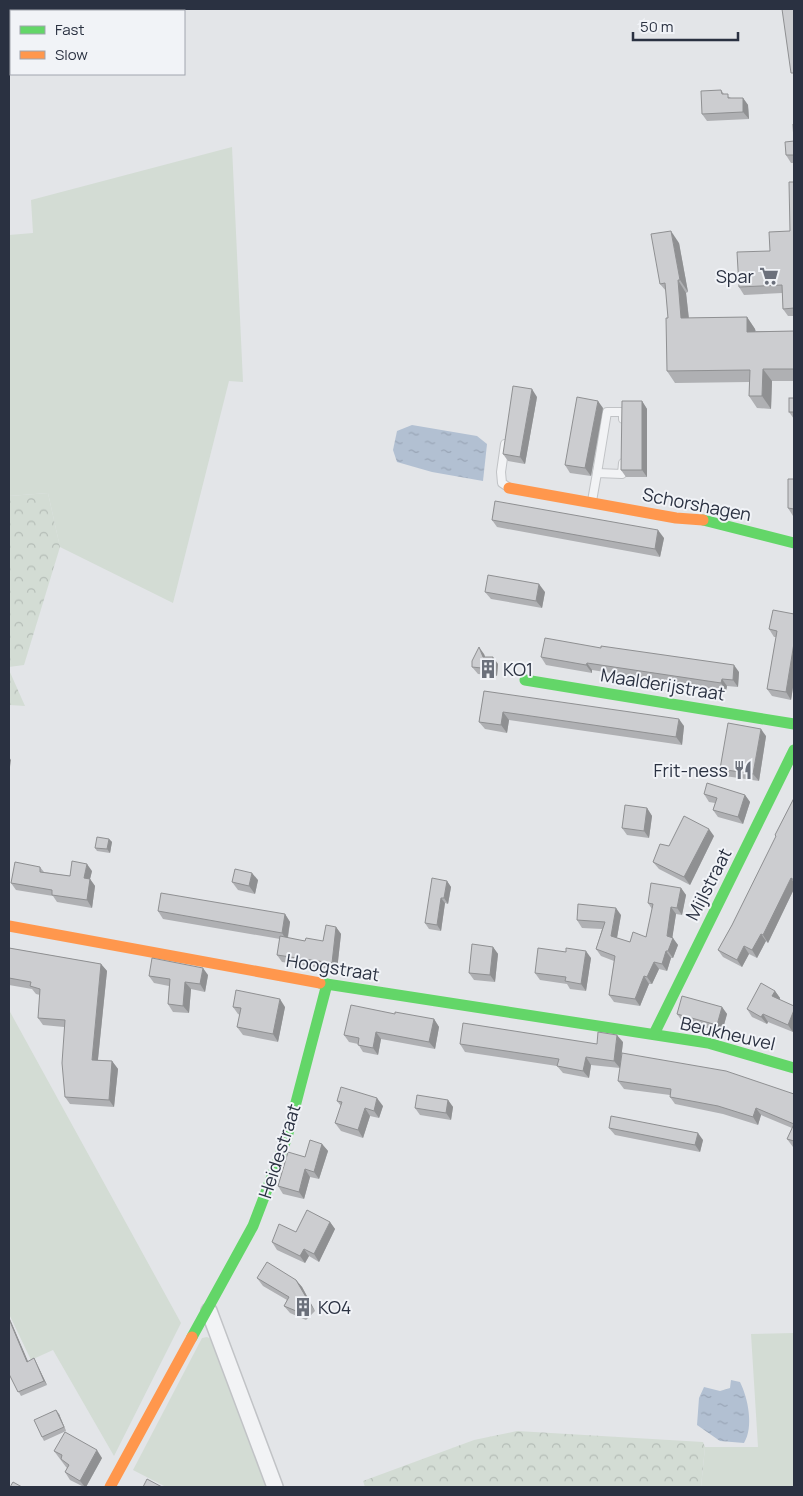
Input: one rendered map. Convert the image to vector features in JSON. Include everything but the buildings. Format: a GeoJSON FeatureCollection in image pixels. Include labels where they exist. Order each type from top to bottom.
{"type":"FeatureCollection","features":[{"type":"Feature","properties":{"kind":"street","name":"Schorshagen"},"geometry":{"type":"LineString","coordinates":[[509,488],[676,518],[702,520],[794,543]]}},
{"type":"Feature","properties":{"kind":"street","name":"Maalderijstraat"},"geometry":{"type":"LineString","coordinates":[[525,680],[794,724]]}},
{"type":"Feature","properties":{"kind":"street","name":"Mijlstraat"},"geometry":{"type":"LineString","coordinates":[[654,1034],[794,750]]}},
{"type":"Feature","properties":{"kind":"street","name":"Hoogstraat"},"geometry":{"type":"LineString","coordinates":[[9,926],[328,984],[654,1034]]}},
{"type":"Feature","properties":{"kind":"street","name":"Heidestraat"},"geometry":{"type":"LineString","coordinates":[[110,1487],[209,1310],[253,1226],[286,1137],[328,984]]}},
{"type":"Feature","properties":{"kind":"street","name":"Beukheuvel"},"geometry":{"type":"LineString","coordinates":[[654,1034],[708,1043],[794,1068]]}},
{"type":"Feature","properties":{"kind":"street"},"geometry":{"type":"LineString","coordinates":[[209,1310],[275,1487]]}},
{"type":"Feature","properties":{"kind":"lane"},"geometry":{"type":"LineString","coordinates":[[592,502],[607,412],[623,412],[623,430]]}},
{"type":"Feature","properties":{"kind":"lane","name":"Schorshagen"},"geometry":{"type":"LineString","coordinates":[[507,432],[501,472],[502,483],[509,488]]}},
{"type":"Feature","properties":{"kind":"lane","name":"Schorshagen"},"geometry":{"type":"LineString","coordinates":[[597,473],[622,474],[623,456]]}},
{"type":"Feature","properties":{"kind":"green space"},"geometry":{"type":"Polygon","coordinates":[[[232,147],[243,382],[229,381],[173,603],[60,547],[48,493],[9,496],[9,235],[33,233],[31,200],[232,147]]]}},
{"type":"Feature","properties":{"kind":"green space"},"geometry":{"type":"Polygon","coordinates":[[[48,493],[60,547],[24,665],[9,667],[9,496],[48,493]]]}},
{"type":"Feature","properties":{"kind":"green space"},"geometry":{"type":"Polygon","coordinates":[[[9,670],[25,706],[9,705],[9,670]]]}},
{"type":"Feature","properties":{"kind":"green space"},"geometry":{"type":"Polygon","coordinates":[[[9,1010],[181,1323],[114,1456],[53,1350],[31,1360],[9,1314],[9,1010]]]}},
{"type":"Feature","properties":{"kind":"green space"},"geometry":{"type":"Polygon","coordinates":[[[794,1333],[794,1487],[701,1487],[705,1447],[758,1447],[751,1334],[794,1333]]]}},
{"type":"Feature","properties":{"kind":"green space"},"geometry":{"type":"Polygon","coordinates":[[[207,1337],[215,1341],[266,1487],[166,1487],[133,1470],[202,1338],[207,1337]]]}},
{"type":"Feature","properties":{"kind":"green space"},"geometry":{"type":"Polygon","coordinates":[[[517,1431],[703,1442],[705,1447],[701,1487],[365,1487],[363,1481],[474,1440],[517,1431]]]}},
{"type":"Feature","properties":{"kind":"water"},"geometry":{"type":"Polygon","coordinates":[[[412,425],[477,436],[487,444],[483,481],[432,472],[397,462],[393,450],[397,431],[412,425]]]}},
{"type":"Feature","properties":{"kind":"water"},"geometry":{"type":"Polygon","coordinates":[[[731,1380],[740,1382],[749,1412],[749,1429],[744,1443],[720,1441],[697,1425],[699,1398],[704,1387],[720,1391],[730,1388],[731,1380]]]}},
{"type":"Feature","properties":{"kind":"traffic: fast"},"geometry":{"type":"LineString","coordinates":[[703,520],[794,543]]}},
{"type":"Feature","properties":{"kind":"traffic: fast"},"geometry":{"type":"LineString","coordinates":[[525,680],[794,724]]}},
{"type":"Feature","properties":{"kind":"traffic: fast"},"geometry":{"type":"LineString","coordinates":[[654,1034],[794,750]]}},
{"type":"Feature","properties":{"kind":"traffic: fast"},"geometry":{"type":"LineString","coordinates":[[320,983],[708,1043],[794,1068]]}},
{"type":"Feature","properties":{"kind":"traffic: fast"},"geometry":{"type":"LineString","coordinates":[[192,1337],[253,1226],[287,1137],[327,984]]}},
{"type":"Feature","properties":{"kind":"traffic: slow"},"geometry":{"type":"LineString","coordinates":[[509,488],[676,518],[703,520]]}},
{"type":"Feature","properties":{"kind":"traffic: slow"},"geometry":{"type":"LineString","coordinates":[[9,926],[320,983]]}},
{"type":"Feature","properties":{"kind":"traffic: slow"},"geometry":{"type":"LineString","coordinates":[[110,1487],[192,1337]]}},
{"type":"Feature","properties":{"kind":"place","name":"Spar"},"geometry":{"type":"Point","coordinates":[769,276]}},
{"type":"Feature","properties":{"kind":"place","name":"KO1"},"geometry":{"type":"Point","coordinates":[488,669]}},
{"type":"Feature","properties":{"kind":"place","name":"Frit-ness"},"geometry":{"type":"Point","coordinates":[743,770]}},
{"type":"Feature","properties":{"kind":"place","name":"KO4"},"geometry":{"type":"Point","coordinates":[303,1307]}}]}
